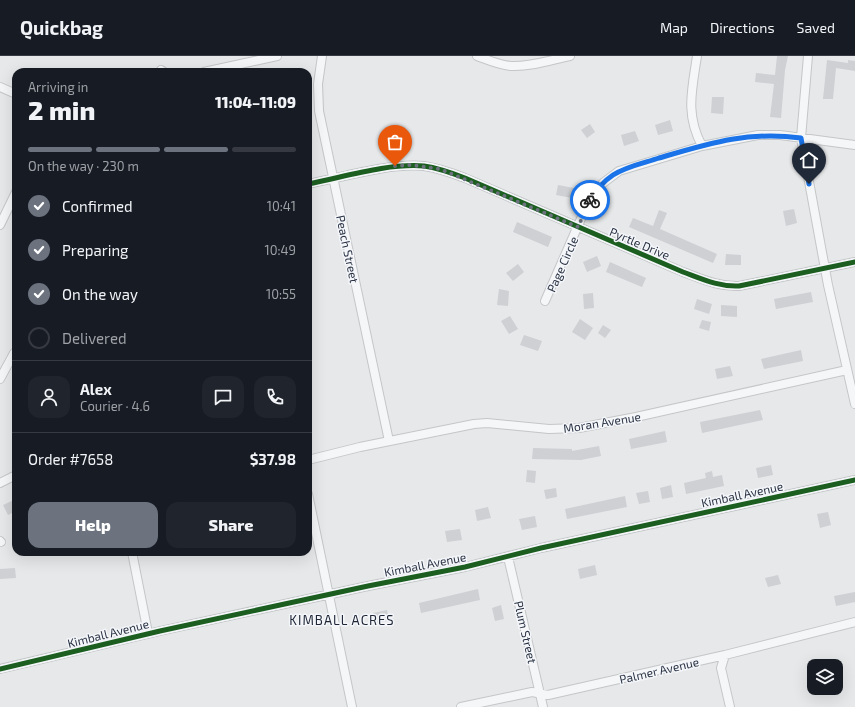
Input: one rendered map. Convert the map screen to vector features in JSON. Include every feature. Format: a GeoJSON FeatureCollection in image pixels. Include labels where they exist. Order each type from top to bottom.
{"type":"FeatureCollection","features":[{"type":"Feature","properties":{"kind":"street"},"geometry":{"type":"LineString","coordinates":[[222,68],[277,56]]}},
{"type":"Feature","properties":{"kind":"street","name":"Peach Street"},"geometry":{"type":"LineString","coordinates":[[322,56],[318,99],[389,441]]}},
{"type":"Feature","properties":{"kind":"street"},"geometry":{"type":"LineString","coordinates":[[477,56],[500,64],[521,66],[570,56]]}},
{"type":"Feature","properties":{"kind":"street"},"geometry":{"type":"LineString","coordinates":[[698,56],[691,100],[691,112],[696,135],[702,146]]}},
{"type":"Feature","properties":{"kind":"street"},"geometry":{"type":"LineString","coordinates":[[808,56],[801,138],[825,267],[855,404]]}},
{"type":"Feature","properties":{"kind":"street"},"geometry":{"type":"LineString","coordinates":[[0,87],[12,92]]}},
{"type":"Feature","properties":{"kind":"street","name":"Page Circle"},"geometry":{"type":"LineString","coordinates":[[545,301],[594,194],[612,176],[627,168],[702,146],[758,135],[801,138],[855,145]]}},
{"type":"Feature","properties":{"kind":"street","name":"Pyrtle Drive"},"geometry":{"type":"LineString","coordinates":[[312,183],[395,166],[410,165],[440,169],[718,285],[739,286],[855,262]]}},
{"type":"Feature","properties":{"kind":"street"},"geometry":{"type":"LineString","coordinates":[[0,225],[12,200]]}},
{"type":"Feature","properties":{"kind":"street"},"geometry":{"type":"LineString","coordinates":[[0,380],[12,357]]}},
{"type":"Feature","properties":{"kind":"street","name":"Moran Avenue"},"geometry":{"type":"LineString","coordinates":[[312,459],[389,441],[487,423],[549,429],[579,428],[636,417],[848,370]]}},
{"type":"Feature","properties":{"kind":"street"},"geometry":{"type":"LineString","coordinates":[[0,484],[12,477]]}},
{"type":"Feature","properties":{"kind":"street","name":"Kimball Avenue"},"geometry":{"type":"LineString","coordinates":[[0,668],[148,633],[508,557],[541,548],[855,480]]}},
{"type":"Feature","properties":{"kind":"street"},"geometry":{"type":"LineString","coordinates":[[312,514],[352,707]]}},
{"type":"Feature","properties":{"kind":"street"},"geometry":{"type":"LineString","coordinates":[[133,556],[148,633]]}},
{"type":"Feature","properties":{"kind":"street","name":"Plum Street"},"geometry":{"type":"LineString","coordinates":[[508,557],[542,707]]}},
{"type":"Feature","properties":{"kind":"street","name":"Palmer Avenue"},"geometry":{"type":"LineString","coordinates":[[461,707],[532,692],[548,695],[725,655],[855,622]]}},
{"type":"Feature","properties":{"kind":"street"},"geometry":{"type":"LineString","coordinates":[[725,655],[722,668],[730,707]]}},
{"type":"Feature","properties":{"kind":"building"},"geometry":{"type":"Polygon","coordinates":[[[777,56],[788,56],[785,70],[781,118],[770,117],[774,84],[755,82],[756,73],[775,75],[777,56]]]}},
{"type":"Feature","properties":{"kind":"building"},"geometry":{"type":"Polygon","coordinates":[[[827,60],[848,63],[848,60],[855,61],[855,71],[836,68],[833,99],[823,99],[827,60]]]}},
{"type":"Feature","properties":{"kind":"building"},"geometry":{"type":"Polygon","coordinates":[[[712,97],[724,97],[723,114],[711,113],[712,97]]]}},
{"type":"Feature","properties":{"kind":"building"},"geometry":{"type":"Polygon","coordinates":[[[670,120],[673,131],[658,135],[655,125],[670,120]]]}},
{"type":"Feature","properties":{"kind":"building"},"geometry":{"type":"Polygon","coordinates":[[[590,124],[595,132],[587,138],[581,130],[590,124]]]}},
{"type":"Feature","properties":{"kind":"building"},"geometry":{"type":"Polygon","coordinates":[[[635,131],[639,141],[624,146],[621,135],[635,131]]]}},
{"type":"Feature","properties":{"kind":"building"},"geometry":{"type":"Polygon","coordinates":[[[558,185],[574,188],[572,198],[556,195],[558,185]]]}},
{"type":"Feature","properties":{"kind":"building"},"geometry":{"type":"Polygon","coordinates":[[[794,209],[797,223],[786,226],[783,211],[794,209]]]}},
{"type":"Feature","properties":{"kind":"building"},"geometry":{"type":"Polygon","coordinates":[[[659,210],[667,213],[660,229],[717,254],[713,263],[629,227],[633,218],[653,226],[659,210]]]}},
{"type":"Feature","properties":{"kind":"building"},"geometry":{"type":"Polygon","coordinates":[[[517,222],[552,237],[548,247],[513,232],[517,222]]]}},
{"type":"Feature","properties":{"kind":"building"},"geometry":{"type":"Polygon","coordinates":[[[726,254],[741,255],[741,265],[725,265],[726,254]]]}},
{"type":"Feature","properties":{"kind":"building"},"geometry":{"type":"Polygon","coordinates":[[[597,256],[601,266],[587,272],[583,262],[597,256]]]}},
{"type":"Feature","properties":{"kind":"building"},"geometry":{"type":"Polygon","coordinates":[[[610,262],[646,278],[642,287],[606,272],[610,262]]]}},
{"type":"Feature","properties":{"kind":"building"},"geometry":{"type":"Polygon","coordinates":[[[518,264],[524,272],[513,281],[506,273],[518,264]]]}},
{"type":"Feature","properties":{"kind":"building"},"geometry":{"type":"Polygon","coordinates":[[[499,289],[509,291],[508,306],[497,305],[499,289]]]}},
{"type":"Feature","properties":{"kind":"building"},"geometry":{"type":"Polygon","coordinates":[[[811,292],[813,302],[776,309],[774,299],[811,292]]]}},
{"type":"Feature","properties":{"kind":"building"},"geometry":{"type":"Polygon","coordinates":[[[593,293],[594,308],[584,309],[583,294],[593,293]]]}},
{"type":"Feature","properties":{"kind":"building"},"geometry":{"type":"Polygon","coordinates":[[[697,299],[712,304],[709,314],[694,309],[697,299]]]}},
{"type":"Feature","properties":{"kind":"building"},"geometry":{"type":"Polygon","coordinates":[[[721,305],[737,306],[737,317],[721,316],[721,305]]]}},
{"type":"Feature","properties":{"kind":"building"},"geometry":{"type":"Polygon","coordinates":[[[510,316],[518,329],[509,334],[501,321],[510,316]]]}},
{"type":"Feature","properties":{"kind":"building"},"geometry":{"type":"Polygon","coordinates":[[[580,319],[593,328],[585,340],[572,332],[580,319]]]}},
{"type":"Feature","properties":{"kind":"building"},"geometry":{"type":"Polygon","coordinates":[[[702,320],[711,322],[709,331],[699,328],[702,320]]]}},
{"type":"Feature","properties":{"kind":"building"},"geometry":{"type":"Polygon","coordinates":[[[603,325],[611,330],[605,338],[598,333],[603,325]]]}},
{"type":"Feature","properties":{"kind":"building"},"geometry":{"type":"Polygon","coordinates":[[[524,335],[542,341],[538,351],[520,345],[524,335]]]}},
{"type":"Feature","properties":{"kind":"building"},"geometry":{"type":"Polygon","coordinates":[[[801,350],[803,361],[764,369],[761,359],[801,350]]]}},
{"type":"Feature","properties":{"kind":"building"},"geometry":{"type":"Polygon","coordinates":[[[730,366],[733,376],[717,379],[715,369],[730,366]]]}},
{"type":"Feature","properties":{"kind":"building"},"geometry":{"type":"Polygon","coordinates":[[[760,410],[763,420],[702,433],[700,422],[760,410]]]}},
{"type":"Feature","properties":{"kind":"building"},"geometry":{"type":"Polygon","coordinates":[[[665,431],[667,442],[631,449],[629,439],[665,431]]]}},
{"type":"Feature","properties":{"kind":"building"},"geometry":{"type":"Polygon","coordinates":[[[599,446],[601,456],[581,460],[532,459],[533,448],[572,449],[572,451],[599,446]]]}},
{"type":"Feature","properties":{"kind":"building"},"geometry":{"type":"Polygon","coordinates":[[[771,465],[773,475],[758,478],[756,468],[771,465]]]}},
{"type":"Feature","properties":{"kind":"building"},"geometry":{"type":"Polygon","coordinates":[[[527,470],[536,471],[535,483],[526,482],[527,470]]]}},
{"type":"Feature","properties":{"kind":"building"},"geometry":{"type":"Polygon","coordinates":[[[712,471],[713,477],[722,475],[724,486],[686,494],[684,483],[706,478],[705,473],[712,471]]]}},
{"type":"Feature","properties":{"kind":"building"},"geometry":{"type":"Polygon","coordinates":[[[671,485],[673,497],[662,499],[660,488],[671,485]]]}},
{"type":"Feature","properties":{"kind":"building"},"geometry":{"type":"Polygon","coordinates":[[[556,488],[557,497],[546,499],[544,490],[556,488]]]}},
{"type":"Feature","properties":{"kind":"building"},"geometry":{"type":"Polygon","coordinates":[[[648,491],[650,502],[639,504],[636,493],[648,491]]]}},
{"type":"Feature","properties":{"kind":"building"},"geometry":{"type":"Polygon","coordinates":[[[625,496],[627,507],[567,519],[565,509],[625,496]]]}},
{"type":"Feature","properties":{"kind":"building"},"geometry":{"type":"Polygon","coordinates":[[[12,501],[12,513],[8,515],[3,505],[12,501]]]}},
{"type":"Feature","properties":{"kind":"building"},"geometry":{"type":"Polygon","coordinates":[[[488,507],[491,518],[477,521],[475,510],[488,507]]]}},
{"type":"Feature","properties":{"kind":"building"},"geometry":{"type":"Polygon","coordinates":[[[828,512],[831,525],[820,528],[817,514],[828,512]]]}},
{"type":"Feature","properties":{"kind":"building"},"geometry":{"type":"Polygon","coordinates":[[[535,516],[537,527],[522,530],[519,519],[535,516]]]}},
{"type":"Feature","properties":{"kind":"building"},"geometry":{"type":"Polygon","coordinates":[[[460,529],[462,540],[447,542],[445,531],[460,529]]]}},
{"type":"Feature","properties":{"kind":"building"},"geometry":{"type":"Polygon","coordinates":[[[595,565],[597,575],[580,579],[578,569],[595,565]]]}},
{"type":"Feature","properties":{"kind":"building"},"geometry":{"type":"Polygon","coordinates":[[[15,568],[16,578],[0,579],[0,569],[15,568]]]}},
{"type":"Feature","properties":{"kind":"building"},"geometry":{"type":"Polygon","coordinates":[[[778,575],[781,584],[768,587],[765,578],[778,575]]]}},
{"type":"Feature","properties":{"kind":"building"},"geometry":{"type":"Polygon","coordinates":[[[478,589],[480,600],[421,613],[419,603],[478,589]]]}},
{"type":"Feature","properties":{"kind":"building"},"geometry":{"type":"Polygon","coordinates":[[[855,592],[855,602],[836,606],[834,596],[855,592]]]}},
{"type":"Feature","properties":{"kind":"building"},"geometry":{"type":"Polygon","coordinates":[[[501,605],[504,619],[495,621],[492,608],[501,605]]]}},
{"type":"Feature","properties":{"kind":"building"},"geometry":{"type":"Polygon","coordinates":[[[387,610],[389,620],[375,624],[373,613],[387,610]]]}},
{"type":"Feature","properties":{"kind":"cycle path"},"geometry":{"type":"LineString","coordinates":[[312,183],[366,171],[396,167],[424,166],[434,168],[465,178],[683,272],[724,285],[739,286],[855,262]]}},
{"type":"Feature","properties":{"kind":"cycle path"},"geometry":{"type":"LineString","coordinates":[[0,669],[160,631],[368,586],[465,567],[541,548],[855,480]]}},
{"type":"Feature","properties":{"kind":"way so far"},"geometry":{"type":"LineString","coordinates":[[395,166],[410,165],[440,169],[465,178],[578,227],[590,200]]}},
{"type":"Feature","properties":{"kind":"district","name":"KIMBALL ACRES"},"geometry":{"type":"Point","coordinates":[342,620]}},
{"type":"Feature","properties":{"kind":"route"},"geometry":{"type":"LineString","coordinates":[[590,200],[603,183],[619,171],[702,146],[740,137],[758,135],[780,135],[801,138],[809,184]]}}]}
